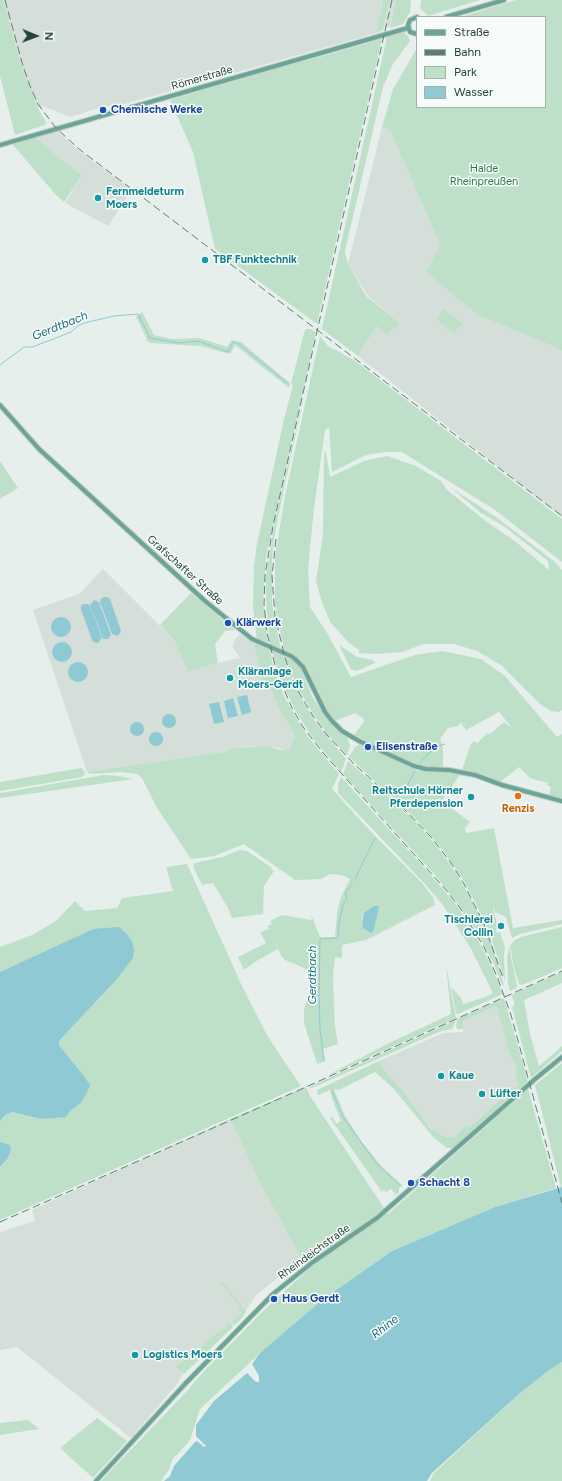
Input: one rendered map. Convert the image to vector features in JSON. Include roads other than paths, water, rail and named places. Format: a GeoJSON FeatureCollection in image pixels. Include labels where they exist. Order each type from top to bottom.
{"type":"FeatureCollection","features":[{"type":"Feature","properties":{"kind":"main road"},"geometry":{"type":"LineString","coordinates":[[449,16],[504,0]]}},
{"type":"Feature","properties":{"kind":"main road"},"geometry":{"type":"LineString","coordinates":[[416,17],[410,20],[408,28],[412,33],[416,34]]}},
{"type":"Feature","properties":{"kind":"main road","name":"Römerstraße"},"geometry":{"type":"LineString","coordinates":[[0,145],[408,28]]}},
{"type":"Feature","properties":{"kind":"main road","name":"Grafschafter Straße"},"geometry":{"type":"LineString","coordinates":[[0,405],[39,449],[205,601],[252,639],[295,659],[303,667],[318,701],[325,712],[342,731],[359,741],[414,766],[426,769],[449,770],[474,775],[502,785],[562,801]]}},
{"type":"Feature","properties":{"kind":"main road","name":"Rheindeichstraße"},"geometry":{"type":"LineString","coordinates":[[96,1481],[185,1384],[273,1294],[313,1262],[377,1218],[562,1057]]}},
{"type":"Feature","properties":{"kind":"water"},"geometry":{"type":"Polygon","coordinates":[[[104,597],[110,599],[121,631],[118,636],[112,634],[100,602],[104,597]]]}},
{"type":"Feature","properties":{"kind":"water"},"geometry":{"type":"Polygon","coordinates":[[[94,600],[99,602],[111,635],[108,639],[103,639],[90,605],[94,600]]]}},
{"type":"Feature","properties":{"kind":"water"},"geometry":{"type":"Polygon","coordinates":[[[88,604],[90,606],[102,638],[98,643],[93,642],[81,610],[81,606],[88,604]]]}},
{"type":"Feature","properties":{"kind":"water"},"geometry":{"type":"Polygon","coordinates":[[[57,617],[65,617],[71,623],[71,631],[65,637],[57,637],[51,631],[51,623],[57,617]]]}},
{"type":"Feature","properties":{"kind":"water"},"geometry":{"type":"Polygon","coordinates":[[[58,642],[66,642],[72,648],[72,656],[66,662],[58,662],[52,656],[52,648],[58,642]]]}},
{"type":"Feature","properties":{"kind":"water"},"geometry":{"type":"Polygon","coordinates":[[[74,662],[82,662],[88,668],[88,676],[82,682],[74,682],[68,676],[68,668],[74,662]]]}},
{"type":"Feature","properties":{"kind":"water"},"geometry":{"type":"Polygon","coordinates":[[[247,695],[251,712],[242,715],[237,697],[247,695]]]}},
{"type":"Feature","properties":{"kind":"water"},"geometry":{"type":"Polygon","coordinates":[[[233,698],[238,716],[228,718],[224,701],[233,698]]]}},
{"type":"Feature","properties":{"kind":"water"},"geometry":{"type":"Polygon","coordinates":[[[219,702],[224,722],[214,724],[209,704],[219,702]]]}},
{"type":"Feature","properties":{"kind":"water"},"geometry":{"type":"Polygon","coordinates":[[[166,714],[172,714],[176,718],[176,724],[172,728],[166,728],[162,724],[162,718],[166,714]]]}},
{"type":"Feature","properties":{"kind":"water"},"geometry":{"type":"Polygon","coordinates":[[[134,722],[140,722],[144,726],[144,732],[140,736],[134,736],[130,732],[130,726],[134,722]]]}},
{"type":"Feature","properties":{"kind":"water"},"geometry":{"type":"Polygon","coordinates":[[[153,732],[159,732],[163,736],[163,742],[159,746],[153,746],[149,742],[149,736],[153,732]]]}},
{"type":"Feature","properties":{"kind":"water"},"geometry":{"type":"Polygon","coordinates":[[[374,906],[379,907],[374,930],[371,933],[363,928],[362,922],[364,913],[374,906]]]}},
{"type":"Feature","properties":{"kind":"water"},"geometry":{"type":"Polygon","coordinates":[[[119,927],[132,941],[134,949],[133,958],[118,978],[59,1041],[59,1045],[90,1085],[81,1103],[70,1111],[66,1117],[42,1119],[13,1112],[5,1115],[0,1121],[0,972],[93,929],[119,927]]]}},
{"type":"Feature","properties":{"kind":"water"},"geometry":{"type":"Polygon","coordinates":[[[0,1142],[10,1145],[11,1151],[7,1159],[0,1167],[0,1142]]]}},
{"type":"Feature","properties":{"kind":"water","name":"Rhine"},"geometry":{"type":"Polygon","coordinates":[[[562,1187],[562,1362],[519,1394],[432,1473],[427,1481],[164,1481],[170,1476],[174,1466],[195,1442],[197,1441],[204,1447],[206,1446],[196,1436],[196,1425],[214,1401],[247,1373],[256,1382],[259,1382],[259,1376],[252,1364],[260,1353],[322,1300],[392,1251],[495,1207],[562,1187]]]}},
{"type":"Feature","properties":{"kind":"waterway","name":"Gerdtbach"},"geometry":{"type":"LineString","coordinates":[[0,365],[24,347],[32,347],[56,338],[71,332],[79,325],[84,323],[114,316],[138,314],[150,338],[179,343],[198,341],[228,352],[233,342],[239,344],[287,383]]}},
{"type":"Feature","properties":{"kind":"waterway","name":"Gerdtbach"},"geometry":{"type":"LineString","coordinates":[[419,764],[431,751],[438,746],[445,744]]}},
{"type":"Feature","properties":{"kind":"waterway","name":"Gerdtbach"},"geometry":{"type":"LineString","coordinates":[[405,790],[415,771]]}},
{"type":"Feature","properties":{"kind":"waterway","name":"Gerdtbach"},"geometry":{"type":"LineString","coordinates":[[355,879],[375,838]]}},
{"type":"Feature","properties":{"kind":"waterway","name":"Gerdtbach"},"geometry":{"type":"LineString","coordinates":[[324,1061],[320,1029],[320,939],[338,938],[339,922],[343,905],[347,898],[345,893],[352,885]]}},
{"type":"Feature","properties":{"kind":"waterway","name":"Gerdtbach"},"geometry":{"type":"LineString","coordinates":[[332,1091],[343,1117],[376,1163],[402,1187]]}},
{"type":"Feature","properties":{"kind":"railway"},"geometry":{"type":"LineString","coordinates":[[5,0],[30,86],[38,104],[56,128],[79,149],[562,516]]}},
{"type":"Feature","properties":{"kind":"railway"},"geometry":{"type":"LineString","coordinates":[[392,0],[273,526],[265,576],[264,604],[267,633],[277,673],[292,708],[303,727],[324,754],[446,890],[460,908],[484,947],[498,979],[511,1015],[562,1203]]}},
{"type":"Feature","properties":{"kind":"railway"},"geometry":{"type":"LineString","coordinates":[[276,539],[272,576],[275,616],[285,658],[294,683],[313,716],[327,735],[353,763],[404,809],[431,837],[451,863],[464,884],[484,924],[503,978]]}},
{"type":"Feature","properties":{"kind":"railway"},"geometry":{"type":"LineString","coordinates":[[0,1222],[306,1087],[562,971]]}},
{"type":"Feature","properties":{"kind":"place","name":"Chemische Werke"},"geometry":{"type":"Point","coordinates":[103,110]}},
{"type":"Feature","properties":{"kind":"place","name":"Fernmeldeturm Moers"},"geometry":{"type":"Point","coordinates":[98,198]}},
{"type":"Feature","properties":{"kind":"place","name":"TBF Funktechnik"},"geometry":{"type":"Point","coordinates":[205,260]}},
{"type":"Feature","properties":{"kind":"place","name":"Klärwerk"},"geometry":{"type":"Point","coordinates":[228,623]}},
{"type":"Feature","properties":{"kind":"place","name":"Kläranlage Moers-Gerdt"},"geometry":{"type":"Point","coordinates":[230,678]}},
{"type":"Feature","properties":{"kind":"place","name":"Elisenstraße"},"geometry":{"type":"Point","coordinates":[368,747]}},
{"type":"Feature","properties":{"kind":"place","name":"Renzis"},"geometry":{"type":"Point","coordinates":[518,796]}},
{"type":"Feature","properties":{"kind":"place","name":"Reitschule Hörner Pferdepension"},"geometry":{"type":"Point","coordinates":[471,797]}},
{"type":"Feature","properties":{"kind":"place","name":"Tischlerei Collin"},"geometry":{"type":"Point","coordinates":[501,926]}},
{"type":"Feature","properties":{"kind":"place","name":"Kaue"},"geometry":{"type":"Point","coordinates":[441,1076]}},
{"type":"Feature","properties":{"kind":"place","name":"Lüfter"},"geometry":{"type":"Point","coordinates":[482,1094]}},
{"type":"Feature","properties":{"kind":"place","name":"Schacht 8"},"geometry":{"type":"Point","coordinates":[411,1183]}},
{"type":"Feature","properties":{"kind":"place","name":"Haus Gerdt"},"geometry":{"type":"Point","coordinates":[274,1299]}},
{"type":"Feature","properties":{"kind":"place","name":"Logistics Moers"},"geometry":{"type":"Point","coordinates":[135,1355]}},
{"type":"Feature","properties":{"kind":"park label","name":"Halde Rheinpreußen"},"geometry":{"type":"Point","coordinates":[484,175]}}]}
